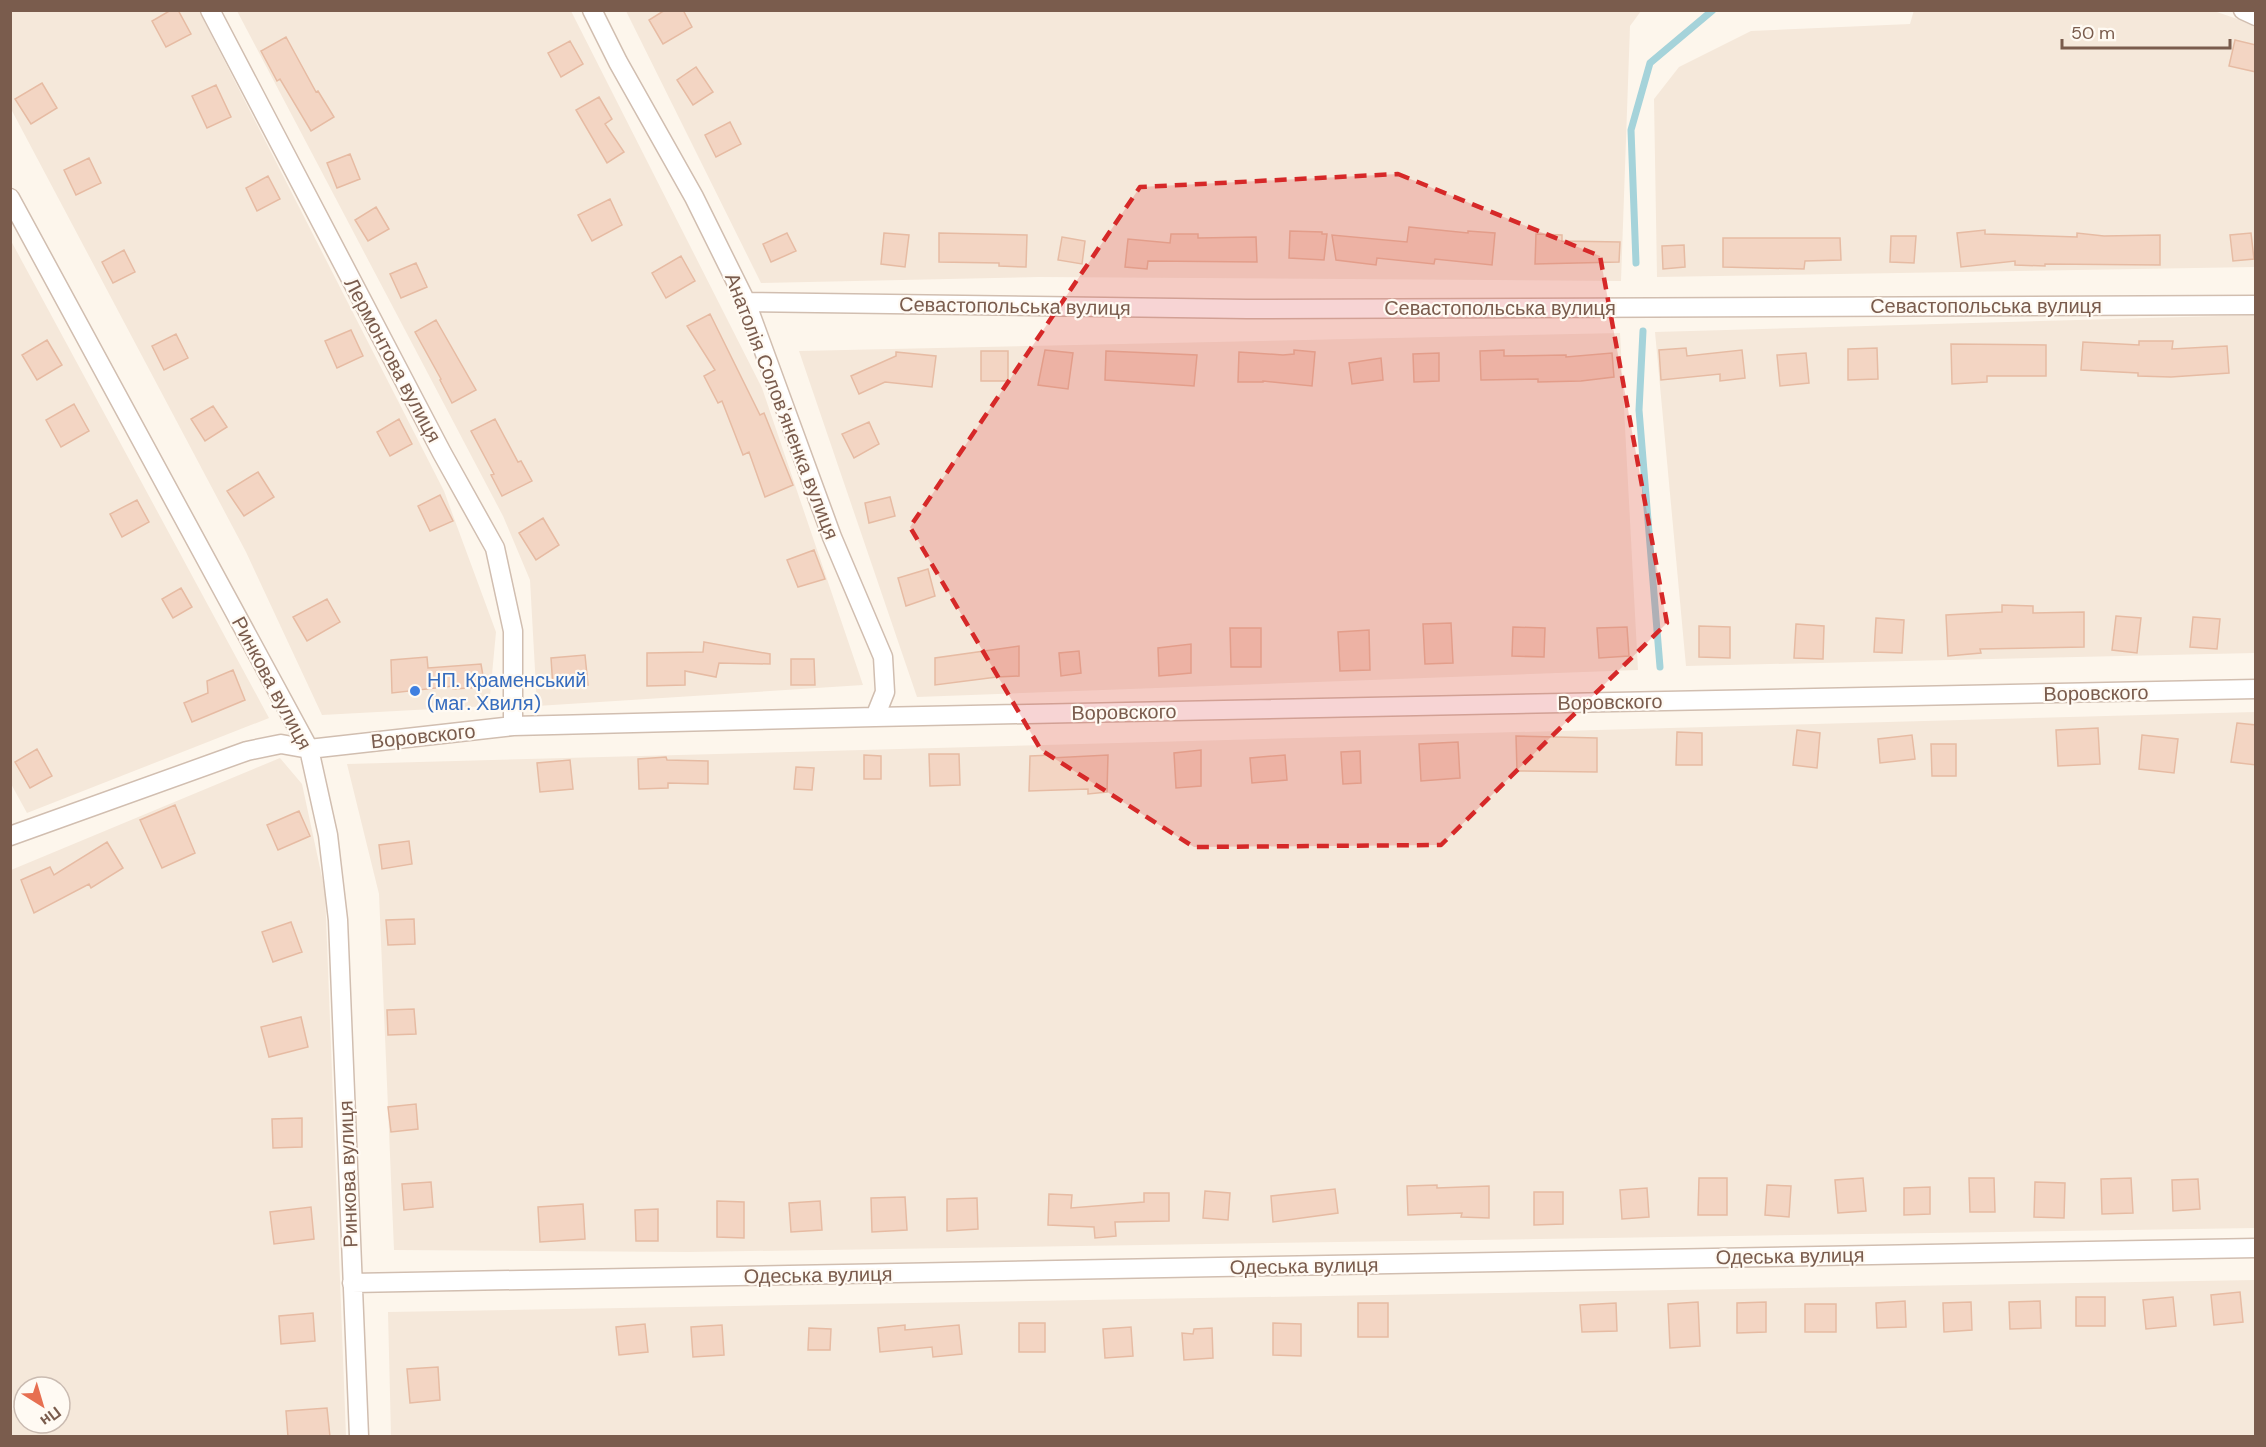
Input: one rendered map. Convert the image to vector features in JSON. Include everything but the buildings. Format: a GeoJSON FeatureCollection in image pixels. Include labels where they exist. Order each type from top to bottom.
{"type":"FeatureCollection","features":[{"type":"Feature","properties":{"kind":"street","name":"Лермонтова вулиця"},"geometry":{"type":"LineString","coordinates":[[210,10],[442,453],[495,548],[513,631],[513,726]]}},
{"type":"Feature","properties":{"kind":"street","name":"Анатолія Солов'яненка вулиця"},"geometry":{"type":"LineString","coordinates":[[592,10],[618,62],[694,197],[746,302],[832,537],[883,657],[885,692],[875,717]]}},
{"type":"Feature","properties":{"kind":"street"},"geometry":{"type":"LineString","coordinates":[[2243,10],[2256,16]]}},
{"type":"Feature","properties":{"kind":"street","name":"Ринкова вулиця"},"geometry":{"type":"LineString","coordinates":[[10,198],[309,749],[328,835],[338,920],[359,1437]]}},
{"type":"Feature","properties":{"kind":"street","name":"Севастопольська вулиця"},"geometry":{"type":"LineString","coordinates":[[746,302],[1247,309],[2256,305]]}},
{"type":"Feature","properties":{"kind":"street","name":"Воровского"},"geometry":{"type":"LineString","coordinates":[[12,832],[247,751],[281,744],[309,749],[513,726],[2256,690]]}},
{"type":"Feature","properties":{"kind":"street","name":"Одеська вулиця"},"geometry":{"type":"LineString","coordinates":[[352,1283],[2256,1248]]}},
{"type":"Feature","properties":{"kind":"highlighted area"},"geometry":{"type":"Polygon","coordinates":[[[1398,174],[1600,256],[1667,623],[1441,845],[1194,847],[1041,750],[910,527],[1140,187],[1398,174]]]}},
{"type":"Feature","properties":{"kind":"shaded area"},"geometry":{"type":"Polygon","coordinates":[[[1914,10],[2214,11],[2255,25],[2255,267],[1657,277],[1654,99],[1679,67],[1751,31],[1910,24],[1914,10]]]}},
{"type":"Feature","properties":{"kind":"shaded area"},"geometry":{"type":"Polygon","coordinates":[[[10,11],[199,11],[444,491],[496,632],[489,706],[322,715],[246,552],[11,109],[10,11]]]}},
{"type":"Feature","properties":{"kind":"shaded area"},"geometry":{"type":"Polygon","coordinates":[[[237,11],[571,11],[762,388],[863,685],[537,706],[530,580],[503,516],[237,11]]]}},
{"type":"Feature","properties":{"kind":"shaded area"},"geometry":{"type":"Polygon","coordinates":[[[626,11],[1641,11],[1630,26],[1621,281],[1039,277],[761,283],[626,11]]]}},
{"type":"Feature","properties":{"kind":"shaded area"},"geometry":{"type":"Polygon","coordinates":[[[10,239],[269,718],[27,813],[10,782],[10,239]]]}},
{"type":"Feature","properties":{"kind":"shaded area"},"geometry":{"type":"Polygon","coordinates":[[[2255,315],[2255,653],[1686,666],[1655,332],[2255,315]]]}},
{"type":"Feature","properties":{"kind":"shaded area"},"geometry":{"type":"Polygon","coordinates":[[[1620,333],[1638,670],[917,697],[799,351],[1620,333]]]}},
{"type":"Feature","properties":{"kind":"shaded area"},"geometry":{"type":"Polygon","coordinates":[[[2255,712],[2255,1228],[689,1252],[394,1250],[379,894],[347,764],[2255,712]]]}},
{"type":"Feature","properties":{"kind":"shaded area"},"geometry":{"type":"Polygon","coordinates":[[[280,758],[302,784],[325,891],[346,1436],[11,1436],[10,1412],[12,1410],[12,1435],[72,1435],[72,1375],[12,1375],[12,1391],[10,1373],[11,870],[280,758]]]}},
{"type":"Feature","properties":{"kind":"shaded area"},"geometry":{"type":"Polygon","coordinates":[[[2255,1280],[2255,1436],[391,1436],[388,1312],[2255,1280]]]}},
{"type":"Feature","properties":{"kind":"waterway"},"geometry":{"type":"LineString","coordinates":[[1636,263],[1631,130],[1650,63],[1713,10]]}},
{"type":"Feature","properties":{"kind":"waterway"},"geometry":{"type":"LineString","coordinates":[[1643,331],[1639,410],[1660,667]]}},
{"type":"Feature","properties":{"kind":"place","name":"НП. Краменський (маг. Хвиля)"},"geometry":{"type":"Point","coordinates":[415,691]}}]}
